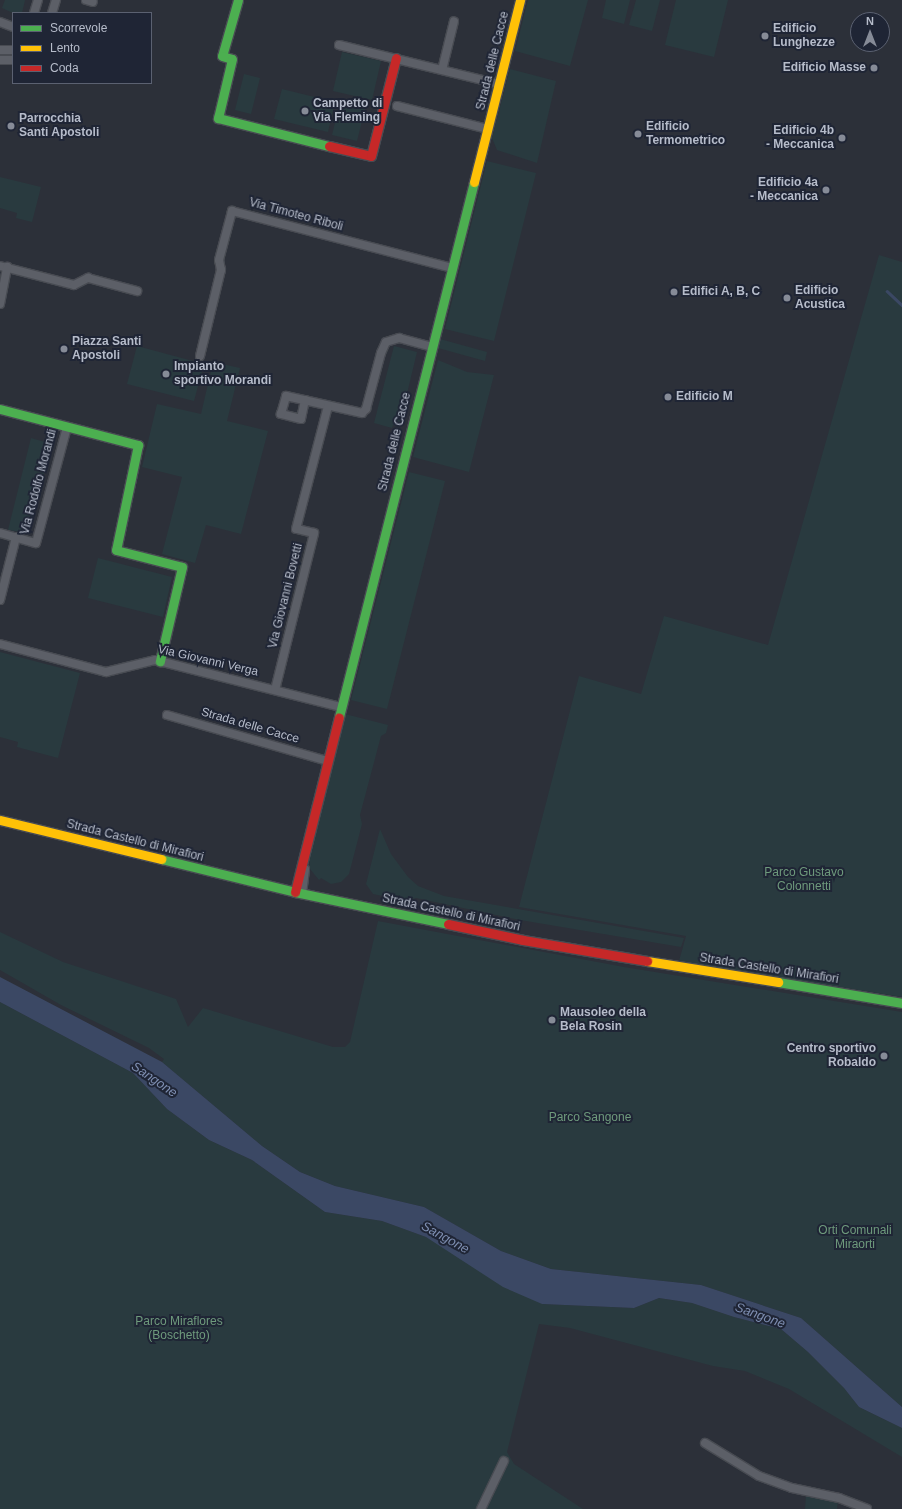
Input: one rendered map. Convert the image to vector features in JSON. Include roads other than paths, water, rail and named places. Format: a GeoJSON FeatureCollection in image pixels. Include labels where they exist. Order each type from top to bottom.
{"type":"FeatureCollection","features":[{"type":"Feature","properties":{"kind":"street"},"geometry":{"type":"LineString","coordinates":[[34,12],[38,0]]}},
{"type":"Feature","properties":{"kind":"street"},"geometry":{"type":"LineString","coordinates":[[52,12],[56,0]]}},
{"type":"Feature","properties":{"kind":"street"},"geometry":{"type":"LineString","coordinates":[[238,0],[222,56],[232,59],[218,118],[371,156],[396,58]]}},
{"type":"Feature","properties":{"kind":"street","name":"Strada delle Cacce"},"geometry":{"type":"LineString","coordinates":[[298,893],[327,761],[520,0]]}},
{"type":"Feature","properties":{"kind":"street"},"geometry":{"type":"LineString","coordinates":[[442,70],[454,21]]}},
{"type":"Feature","properties":{"kind":"street"},"geometry":{"type":"LineString","coordinates":[[0,22],[12,27]]}},
{"type":"Feature","properties":{"kind":"street"},"geometry":{"type":"LineString","coordinates":[[339,45],[499,84]]}},
{"type":"Feature","properties":{"kind":"street"},"geometry":{"type":"LineString","coordinates":[[0,50],[12,50]]}},
{"type":"Feature","properties":{"kind":"street"},"geometry":{"type":"LineString","coordinates":[[0,60],[12,60]]}},
{"type":"Feature","properties":{"kind":"street","name":"Strada delle Cacce"},"geometry":{"type":"LineString","coordinates":[[397,106],[488,129]]}},
{"type":"Feature","properties":{"kind":"street","name":"Via Timoteo Riboli"},"geometry":{"type":"LineString","coordinates":[[200,356],[221,270],[219,260],[232,211],[452,268]]}},
{"type":"Feature","properties":{"kind":"street"},"geometry":{"type":"LineString","coordinates":[[0,304],[3,267],[74,284],[88,278],[137,291]]}},
{"type":"Feature","properties":{"kind":"street"},"geometry":{"type":"LineString","coordinates":[[305,400],[358,413],[364,411],[380,353],[389,340],[399,338],[432,347]]}},
{"type":"Feature","properties":{"kind":"street","name":"Via Giovanni Bovetti"},"geometry":{"type":"LineString","coordinates":[[275,690],[314,533],[296,529],[328,406]]}},
{"type":"Feature","properties":{"kind":"street","name":"Via Rodolfo Morandi"},"geometry":{"type":"LineString","coordinates":[[0,409],[67,427],[36,543],[0,533]]}},
{"type":"Feature","properties":{"kind":"street"},"geometry":{"type":"LineString","coordinates":[[67,427],[138,445],[116,550],[182,567],[160,660]]}},
{"type":"Feature","properties":{"kind":"street","name":"Via Rodolfo Morandi"},"geometry":{"type":"LineString","coordinates":[[0,600],[16,537]]}},
{"type":"Feature","properties":{"kind":"street","name":"Via Giovanni Verga"},"geometry":{"type":"LineString","coordinates":[[0,644],[106,672],[150,660],[160,660],[341,707]]}},
{"type":"Feature","properties":{"kind":"street","name":"Strada delle Cacce"},"geometry":{"type":"LineString","coordinates":[[167,715],[327,761]]}},
{"type":"Feature","properties":{"kind":"street","name":"Strada Castello di Mirafiori"},"geometry":{"type":"LineString","coordinates":[[0,820],[298,893],[523,940],[902,1003]]}},
{"type":"Feature","properties":{"kind":"street"},"geometry":{"type":"LineString","coordinates":[[705,1443],[759,1476],[792,1488],[839,1498],[867,1509]]}},
{"type":"Feature","properties":{"kind":"street"},"geometry":{"type":"LineString","coordinates":[[481,1509],[504,1462]]}},
{"type":"Feature","properties":{"kind":"water","name":"Sangone"},"geometry":{"type":"Polygon","coordinates":[[[0,977],[162,1062],[262,1146],[300,1172],[335,1186],[424,1207],[501,1251],[551,1269],[701,1285],[801,1318],[902,1407],[902,1428],[859,1407],[844,1388],[808,1352],[781,1329],[734,1317],[692,1303],[659,1298],[634,1308],[542,1304],[503,1287],[426,1237],[382,1221],[325,1212],[252,1160],[209,1140],[167,1109],[133,1073],[0,1002],[0,977]]]}},
{"type":"Feature","properties":{"kind":"waterway"},"geometry":{"type":"LineString","coordinates":[[887,291],[902,305]]}},
{"type":"Feature","properties":{"kind":"place","name":"Edificio Lunghezze"},"geometry":{"type":"Point","coordinates":[765,36]}},
{"type":"Feature","properties":{"kind":"place","name":"Edificio Masse"},"geometry":{"type":"Point","coordinates":[874,68]}},
{"type":"Feature","properties":{"kind":"place","name":"Campetto di Via Fleming"},"geometry":{"type":"Point","coordinates":[305,111]}},
{"type":"Feature","properties":{"kind":"place","name":"Parrocchia Santi Apostoli"},"geometry":{"type":"Point","coordinates":[11,126]}},
{"type":"Feature","properties":{"kind":"place","name":"Edificio Termometrico"},"geometry":{"type":"Point","coordinates":[638,134]}},
{"type":"Feature","properties":{"kind":"place","name":"Edificio 4b - Meccanica"},"geometry":{"type":"Point","coordinates":[842,138]}},
{"type":"Feature","properties":{"kind":"place","name":"Edificio 4a - Meccanica"},"geometry":{"type":"Point","coordinates":[826,190]}},
{"type":"Feature","properties":{"kind":"place","name":"Edifici A, B, C"},"geometry":{"type":"Point","coordinates":[674,292]}},
{"type":"Feature","properties":{"kind":"place","name":"Edificio Acustica"},"geometry":{"type":"Point","coordinates":[787,298]}},
{"type":"Feature","properties":{"kind":"place","name":"Piazza Santi Apostoli"},"geometry":{"type":"Point","coordinates":[64,349]}},
{"type":"Feature","properties":{"kind":"place","name":"Impianto sportivo Morandi"},"geometry":{"type":"Point","coordinates":[166,374]}},
{"type":"Feature","properties":{"kind":"place","name":"Edificio M"},"geometry":{"type":"Point","coordinates":[668,397]}},
{"type":"Feature","properties":{"kind":"place","name":"Mausoleo della Bela Rosin"},"geometry":{"type":"Point","coordinates":[552,1020]}},
{"type":"Feature","properties":{"kind":"place","name":"Centro sportivo Robaldo"},"geometry":{"type":"Point","coordinates":[884,1056]}},
{"type":"Feature","properties":{"kind":"park label","name":"Parco Gustavo Colonnetti"},"geometry":{"type":"Point","coordinates":[804,880]}},
{"type":"Feature","properties":{"kind":"park label","name":"Parco Sangone"},"geometry":{"type":"Point","coordinates":[590,1118]}},
{"type":"Feature","properties":{"kind":"park label","name":"Orti Comunali Miraorti"},"geometry":{"type":"Point","coordinates":[855,1238]}},
{"type":"Feature","properties":{"kind":"park label","name":"Parco Miraflores (Boschetto)"},"geometry":{"type":"Point","coordinates":[179,1329]}}]}
